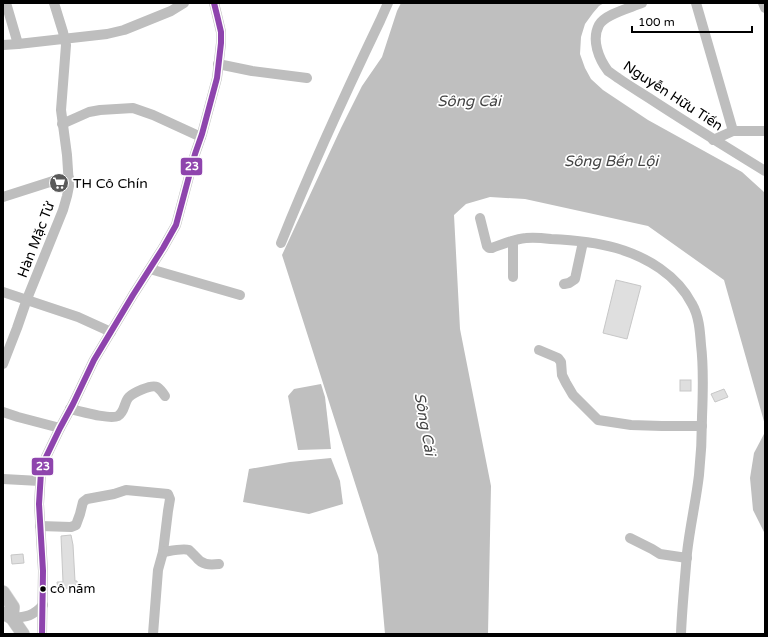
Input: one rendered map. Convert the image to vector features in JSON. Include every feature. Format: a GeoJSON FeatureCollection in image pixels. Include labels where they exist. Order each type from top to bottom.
{"type":"FeatureCollection","features":[{"type":"Feature","properties":{"kind":"main road"},"geometry":{"type":"LineString","coordinates":[[3,592],[13,607],[8,615],[23,634]]}},
{"type":"Feature","properties":{"kind":"street"},"geometry":{"type":"LineString","coordinates":[[6,3],[18,44]]}},
{"type":"Feature","properties":{"kind":"street","name":"Hàn Mặc Tử"},"geometry":{"type":"LineString","coordinates":[[3,364],[63,210],[67,196],[69,178],[60,110],[65,38],[54,3]]}},
{"type":"Feature","properties":{"kind":"street"},"geometry":{"type":"LineString","coordinates":[[3,45],[107,34],[124,30],[171,11],[184,3]]}},
{"type":"Feature","properties":{"kind":"street"},"geometry":{"type":"LineString","coordinates":[[42,634],[43,571],[39,504],[41,472],[60,428],[94,360],[176,225],[213,94],[221,43],[221,32],[214,3]]}},
{"type":"Feature","properties":{"kind":"street"},"geometry":{"type":"LineString","coordinates":[[280,243],[334,120],[388,3]]}},
{"type":"Feature","properties":{"kind":"street","name":"Nguyễn Hữu Tiến"},"geometry":{"type":"LineString","coordinates":[[642,3],[613,14],[603,20],[599,26],[596,36],[596,47],[609,71],[713,140],[765,171]]}},
{"type":"Feature","properties":{"kind":"street"},"geometry":{"type":"LineString","coordinates":[[696,3],[733,131]]}},
{"type":"Feature","properties":{"kind":"street"},"geometry":{"type":"LineString","coordinates":[[764,3],[765,8]]}},
{"type":"Feature","properties":{"kind":"street"},"geometry":{"type":"LineString","coordinates":[[218,64],[252,71],[307,78]]}},
{"type":"Feature","properties":{"kind":"street"},"geometry":{"type":"LineString","coordinates":[[62,124],[89,112],[133,108],[153,115],[201,137]]}},
{"type":"Feature","properties":{"kind":"street"},"geometry":{"type":"LineString","coordinates":[[713,140],[733,131],[765,131]]}},
{"type":"Feature","properties":{"kind":"street"},"geometry":{"type":"LineString","coordinates":[[3,197],[53,181],[69,178]]}},
{"type":"Feature","properties":{"kind":"street"},"geometry":{"type":"LineString","coordinates":[[480,218],[487,246],[489,248],[527,238],[568,240],[612,247],[645,259],[664,271],[684,290],[695,310],[703,356],[704,380],[699,475],[687,558],[681,634]]}},
{"type":"Feature","properties":{"kind":"street"},"geometry":{"type":"LineString","coordinates":[[514,241],[514,277]]}},
{"type":"Feature","properties":{"kind":"street"},"geometry":{"type":"LineString","coordinates":[[564,284],[575,279],[583,242]]}},
{"type":"Feature","properties":{"kind":"street"},"geometry":{"type":"LineString","coordinates":[[150,269],[240,295]]}},
{"type":"Feature","properties":{"kind":"street"},"geometry":{"type":"LineString","coordinates":[[3,292],[78,317],[111,332]]}},
{"type":"Feature","properties":{"kind":"street"},"geometry":{"type":"LineString","coordinates":[[539,350],[558,358],[561,362],[562,375],[573,395],[598,420],[631,425],[702,426]]}},
{"type":"Feature","properties":{"kind":"street"},"geometry":{"type":"LineString","coordinates":[[70,409],[103,416],[116,416],[120,415],[128,398],[145,388],[154,386],[158,388],[165,396]]}},
{"type":"Feature","properties":{"kind":"street"},"geometry":{"type":"LineString","coordinates":[[3,412],[60,428]]}},
{"type":"Feature","properties":{"kind":"street"},"geometry":{"type":"LineString","coordinates":[[3,479],[40,481]]}},
{"type":"Feature","properties":{"kind":"street"},"geometry":{"type":"LineString","coordinates":[[40,526],[71,527],[76,525],[83,502],[87,499],[126,490],[168,494],[170,499],[163,552],[158,570],[153,634]]}},
{"type":"Feature","properties":{"kind":"street"},"geometry":{"type":"LineString","coordinates":[[630,538],[660,554],[687,558]]}},
{"type":"Feature","properties":{"kind":"street"},"geometry":{"type":"LineString","coordinates":[[163,552],[184,549],[190,550],[198,561],[203,564],[219,564]]}},
{"type":"Feature","properties":{"kind":"street"},"geometry":{"type":"LineString","coordinates":[[8,615],[25,617],[32,615],[43,605]]}},
{"type":"Feature","properties":{"kind":"water","name":"Sông Cái"},"geometry":{"type":"Polygon","coordinates":[[[401,3],[604,3],[599,6],[585,24],[581,37],[580,54],[591,79],[603,90],[648,120],[742,172],[765,193],[765,425],[724,280],[648,226],[525,199],[490,197],[466,204],[454,215],[460,329],[491,486],[488,634],[385,634],[378,555],[282,255],[362,86],[382,57],[401,3]]]}},
{"type":"Feature","properties":{"kind":"water"},"geometry":{"type":"Polygon","coordinates":[[[321,384],[325,397],[331,449],[298,450],[288,396],[294,389],[321,384]]]}},
{"type":"Feature","properties":{"kind":"water"},"geometry":{"type":"Polygon","coordinates":[[[765,432],[765,534],[753,510],[750,478],[754,453],[765,432]]]}},
{"type":"Feature","properties":{"kind":"water"},"geometry":{"type":"Polygon","coordinates":[[[331,458],[340,481],[343,504],[309,514],[243,502],[249,469],[290,462],[331,458]]]}},
{"type":"Feature","properties":{"kind":"building"},"geometry":{"type":"Polygon","coordinates":[[[616,280],[641,286],[627,339],[603,333],[616,280]]]}},
{"type":"Feature","properties":{"kind":"building"},"geometry":{"type":"Polygon","coordinates":[[[680,380],[691,380],[691,391],[680,391],[680,380]]]}},
{"type":"Feature","properties":{"kind":"building"},"geometry":{"type":"Polygon","coordinates":[[[724,389],[728,397],[715,402],[711,394],[724,389]]]}},
{"type":"Feature","properties":{"kind":"building"},"geometry":{"type":"Polygon","coordinates":[[[71,535],[75,581],[77,581],[78,587],[58,589],[57,582],[63,582],[61,536],[71,535]]]}},
{"type":"Feature","properties":{"kind":"building"},"geometry":{"type":"Polygon","coordinates":[[[23,554],[24,563],[12,564],[11,555],[23,554]]]}},
{"type":"Feature","properties":{"kind":"transit line","name":"23"},"geometry":{"type":"LineString","coordinates":[[42,634],[43,571],[39,504],[41,472],[46,457],[94,360],[176,225],[217,78],[221,32],[214,3]]}},
{"type":"Feature","properties":{"kind":"place","name":"TH Cô Chín"},"geometry":{"type":"Point","coordinates":[59,183]}},
{"type":"Feature","properties":{"kind":"place","name":"cô năm"},"geometry":{"type":"Point","coordinates":[43,589]}},
{"type":"Feature","properties":{"kind":"water label","name":"Sông Bến Lội"},"geometry":{"type":"Point","coordinates":[611,161]}}]}
